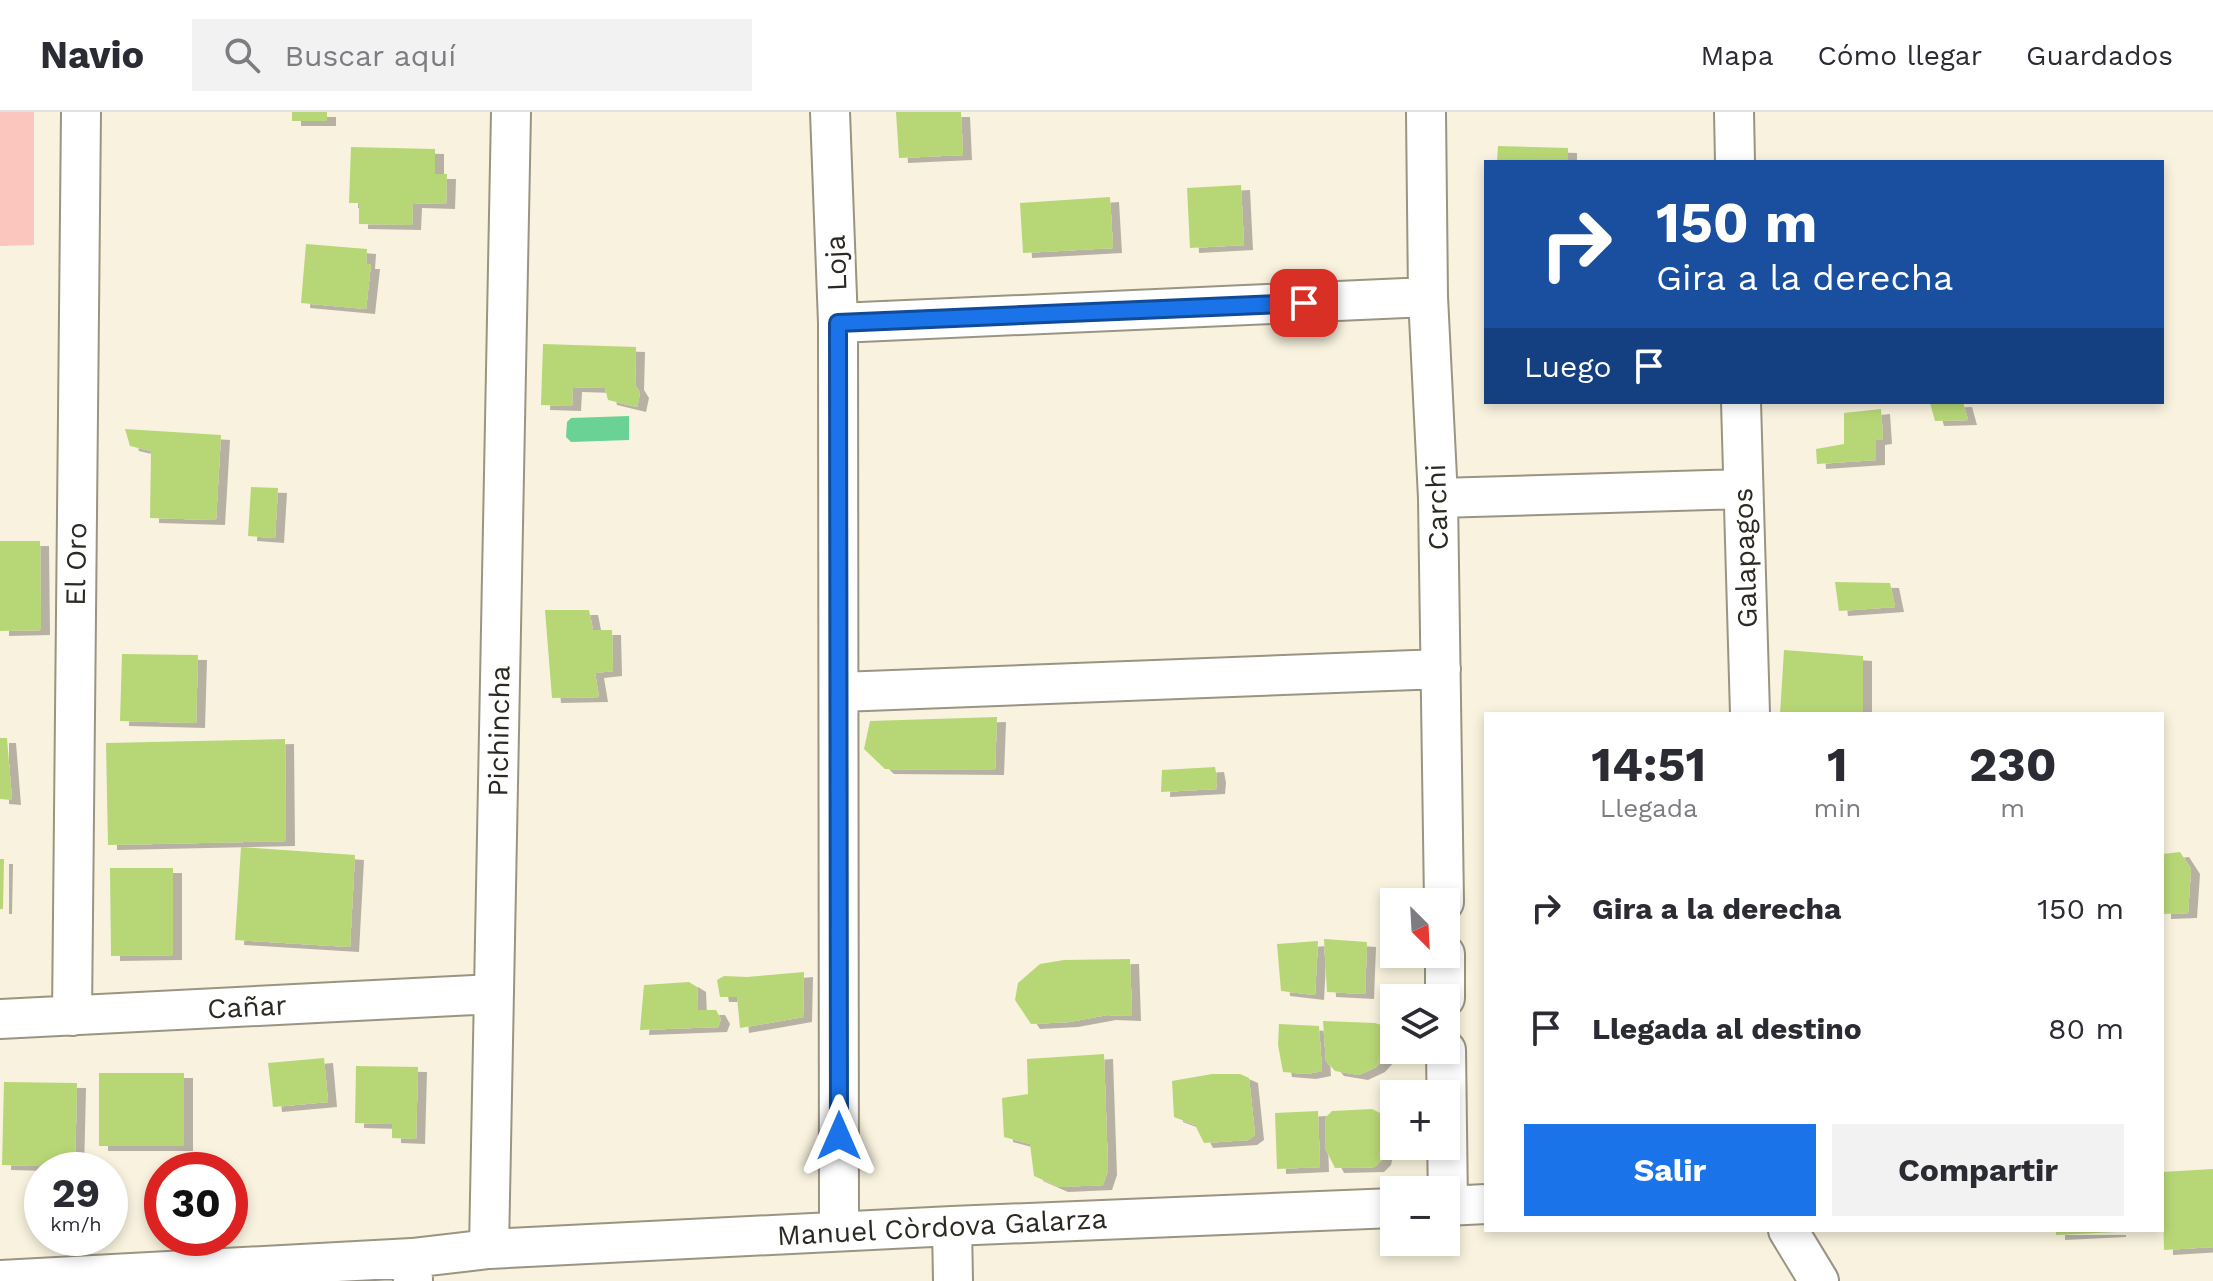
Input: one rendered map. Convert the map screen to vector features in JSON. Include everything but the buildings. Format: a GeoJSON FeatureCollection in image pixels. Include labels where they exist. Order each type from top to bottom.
{"type":"FeatureCollection","features":[{"type":"Feature","properties":{"kind":"street","name":"El Oro"},"geometry":{"type":"LineString","coordinates":[[72,1016],[81,112]]}},
{"type":"Feature","properties":{"kind":"street","name":"Pichincha"},"geometry":{"type":"LineString","coordinates":[[489,1249],[511,112]]}},
{"type":"Feature","properties":{"kind":"street","name":"Loja"},"geometry":{"type":"LineString","coordinates":[[830,112],[838,323],[839,1231]]}},
{"type":"Feature","properties":{"kind":"street","name":"Carchi"},"geometry":{"type":"LineString","coordinates":[[1426,112],[1428,297],[1438,498],[1444,888]]}},
{"type":"Feature","properties":{"kind":"street"},"geometry":{"type":"LineString","coordinates":[[1734,112],[1735,160]]}},
{"type":"Feature","properties":{"kind":"street"},"geometry":{"type":"LineString","coordinates":[[838,323],[1428,297]]}},
{"type":"Feature","properties":{"kind":"street","name":"Galapagos"},"geometry":{"type":"LineString","coordinates":[[1741,404],[1750,712]]}},
{"type":"Feature","properties":{"kind":"street"},"geometry":{"type":"LineString","coordinates":[[1438,498],[1743,489]]}},
{"type":"Feature","properties":{"kind":"street"},"geometry":{"type":"LineString","coordinates":[[840,692],[1441,669]]}},
{"type":"Feature","properties":{"kind":"street","name":"Cañar"},"geometry":{"type":"LineString","coordinates":[[0,1019],[494,994]]}},
{"type":"Feature","properties":{"kind":"street"},"geometry":{"type":"LineString","coordinates":[[1446,1064],[1447,1176]]}},
{"type":"Feature","properties":{"kind":"street"},"geometry":{"type":"LineString","coordinates":[[1460,1205],[1484,1204]]}},
{"type":"Feature","properties":{"kind":"street","name":"Manuel Còrdova Galarza"},"geometry":{"type":"LineString","coordinates":[[489,1249],[1380,1209]]}},
{"type":"Feature","properties":{"kind":"street"},"geometry":{"type":"LineString","coordinates":[[952,1226],[953,1281]]}},
{"type":"Feature","properties":{"kind":"street"},"geometry":{"type":"LineString","coordinates":[[1789,1232],[1819,1281]]}},
{"type":"Feature","properties":{"kind":"street"},"geometry":{"type":"LineString","coordinates":[[0,1280],[413,1269],[489,1249]]}},
{"type":"Feature","properties":{"kind":"shaded area"},"geometry":{"type":"Polygon","coordinates":[[[0,112],[34,112],[34,245],[0,246],[0,112]]]}},
{"type":"Feature","properties":{"kind":"shaded area"},"geometry":{"type":"Polygon","coordinates":[[[629,416],[629,440],[571,442],[566,437],[567,422],[571,418],[629,416]]]}},
{"type":"Feature","properties":{"kind":"route"},"geometry":{"type":"LineString","coordinates":[[839,1136],[838,323],[1304,303]]}}]}
